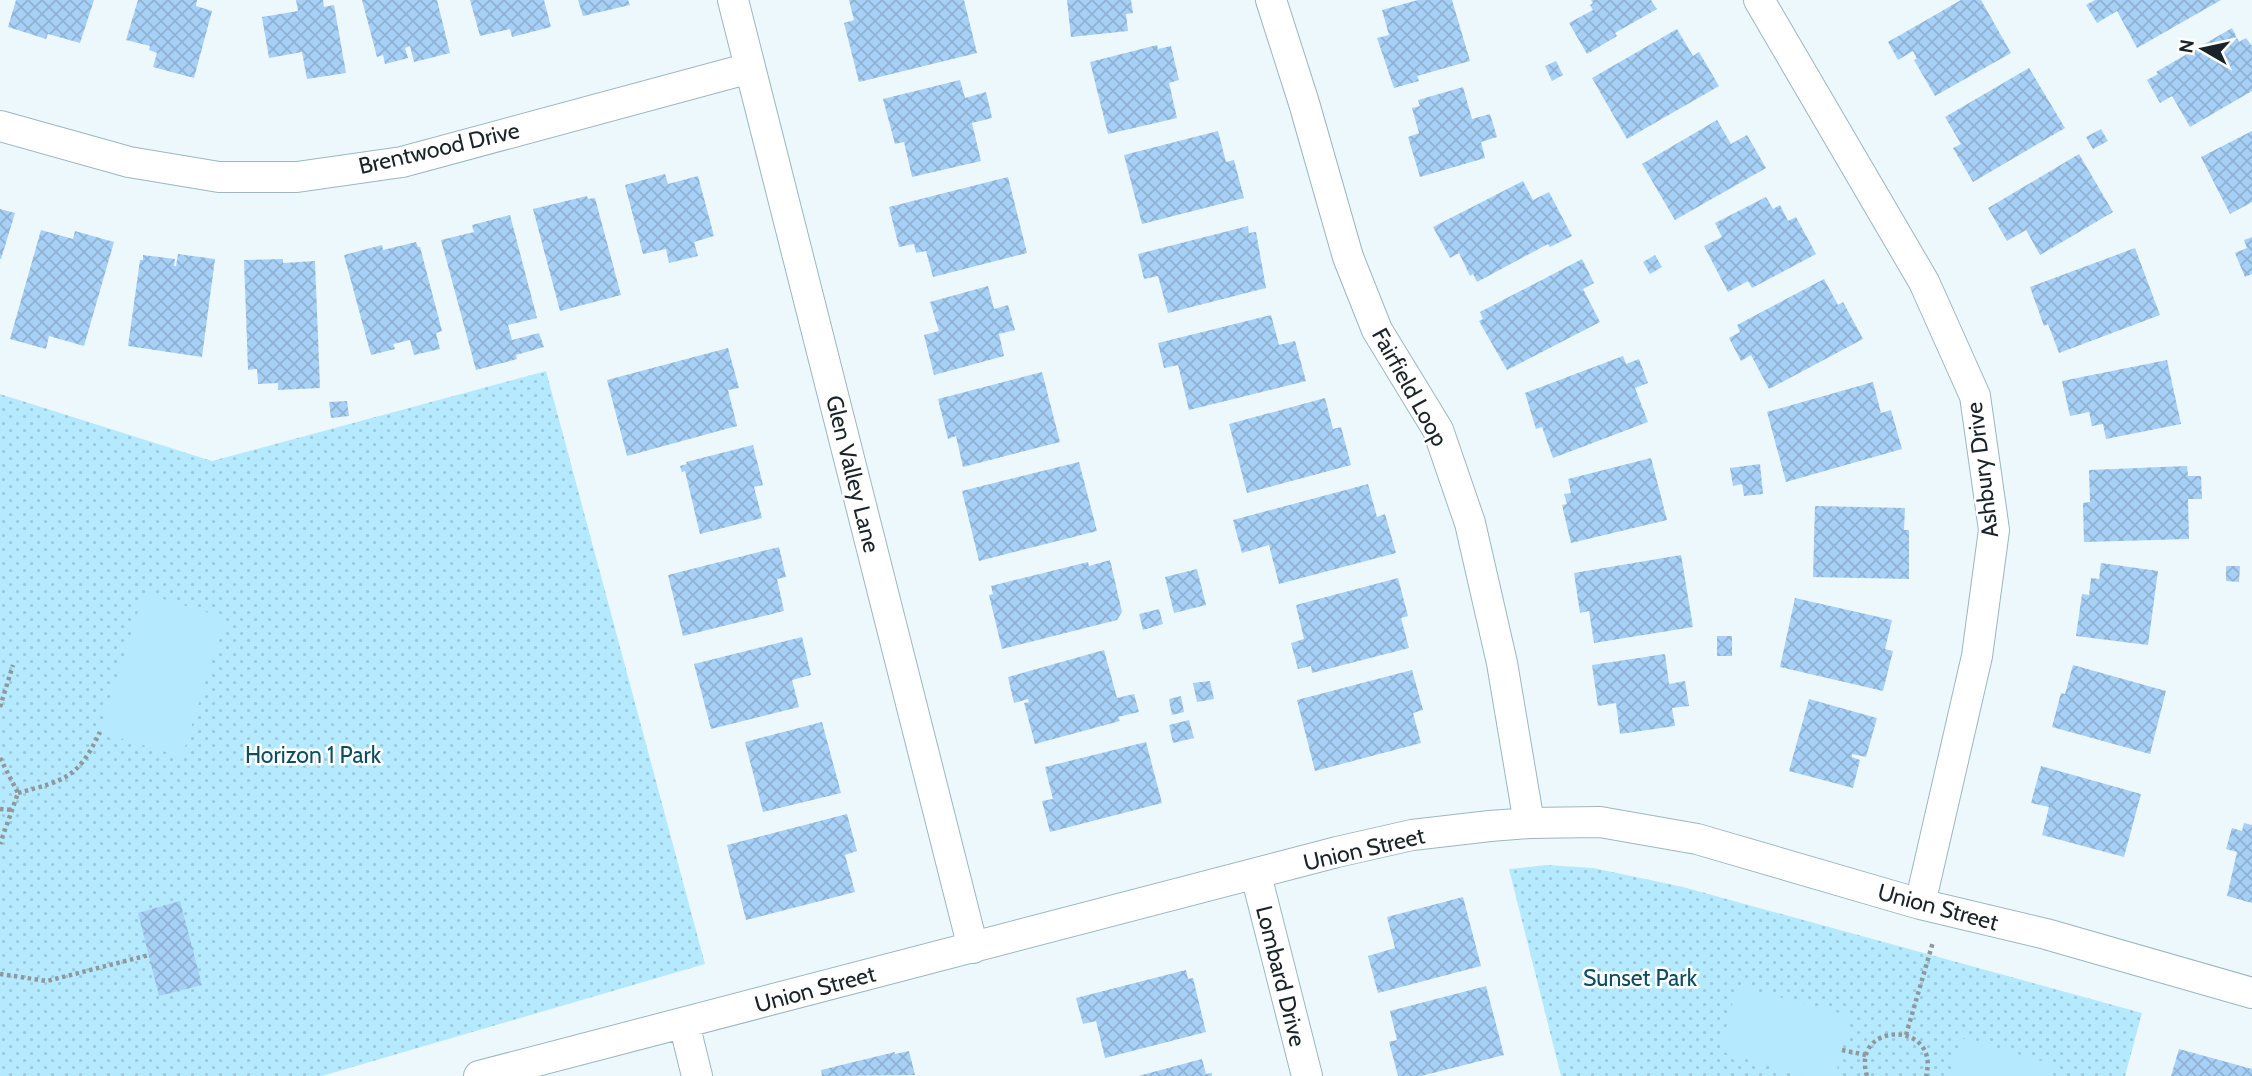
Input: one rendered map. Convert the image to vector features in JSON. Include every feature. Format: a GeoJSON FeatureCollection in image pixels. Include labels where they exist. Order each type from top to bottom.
{"type":"FeatureCollection","features":[{"type":"Feature","properties":{"kind":"street","name":"Glen Valley Lane"},"geometry":{"type":"LineString","coordinates":[[733,0],[973,948]]}},
{"type":"Feature","properties":{"kind":"street","name":"Fairfield Loop"},"geometry":{"type":"LineString","coordinates":[[1271,0],[1348,257],[1377,330],[1438,430],[1470,523],[1502,663],[1529,823]]}},
{"type":"Feature","properties":{"kind":"street","name":"Ashbury Drive"},"geometry":{"type":"LineString","coordinates":[[1759,0],[1924,282],[1975,396],[1994,530],[1977,656],[1931,907]]}},
{"type":"Feature","properties":{"kind":"street","name":"Brentwood Drive"},"geometry":{"type":"LineString","coordinates":[[0,126],[115,158],[219,177],[297,177],[402,162],[750,68]]}},
{"type":"Feature","properties":{"kind":"street","name":"Union Street"},"geometry":{"type":"LineString","coordinates":[[479,1076],[1255,876],[1337,852],[1412,835],[1529,823],[1600,822],[1697,839],[1931,907],[2046,934],[2252,993]]}},
{"type":"Feature","properties":{"kind":"street","name":"Lombard Drive"},"geometry":{"type":"LineString","coordinates":[[1255,876],[1307,1076]]}},
{"type":"Feature","properties":{"kind":"street"},"geometry":{"type":"LineString","coordinates":[[684,1023],[697,1076]]}},
{"type":"Feature","properties":{"kind":"path"},"geometry":{"type":"LineString","coordinates":[[0,707],[13,666]]}},
{"type":"Feature","properties":{"kind":"path"},"geometry":{"type":"LineString","coordinates":[[18,793],[70,776],[89,753],[100,732]]}},
{"type":"Feature","properties":{"kind":"path"},"geometry":{"type":"LineString","coordinates":[[0,758],[2,769],[18,793]]}},
{"type":"Feature","properties":{"kind":"path"},"geometry":{"type":"LineString","coordinates":[[0,844],[18,793]]}},
{"type":"Feature","properties":{"kind":"path"},"geometry":{"type":"LineString","coordinates":[[0,809],[13,810]]}},
{"type":"Feature","properties":{"kind":"path"},"geometry":{"type":"LineString","coordinates":[[1906,1035],[1931,907]]}},
{"type":"Feature","properties":{"kind":"path"},"geometry":{"type":"LineString","coordinates":[[0,974],[47,981],[149,955]]}},
{"type":"Feature","properties":{"kind":"path"},"geometry":{"type":"LineString","coordinates":[[1867,1076],[1866,1055],[1872,1044],[1894,1033],[1918,1041],[1926,1052],[1927,1075],[1937,1076]]}},
{"type":"Feature","properties":{"kind":"path"},"geometry":{"type":"LineString","coordinates":[[1842,1050],[1866,1055]]}},
{"type":"Feature","properties":{"kind":"green space","name":"Horizon 1 Park"},"geometry":{"type":"Polygon","coordinates":[[[546,371],[705,964],[322,1076],[0,1076],[0,394],[212,461],[546,371]]]}},
{"type":"Feature","properties":{"kind":"green space"},"geometry":{"type":"Polygon","coordinates":[[[144,593],[225,618],[182,757],[100,732],[144,593]]]}},
{"type":"Feature","properties":{"kind":"green space","name":"Sunset Park"},"geometry":{"type":"Polygon","coordinates":[[[1547,865],[1593,868],[1683,887],[2142,1013],[2125,1076],[1561,1076],[1509,869],[1547,865]]]}},
{"type":"Feature","properties":{"kind":"green space"},"geometry":{"type":"Polygon","coordinates":[[[1737,986],[1851,1016],[1835,1076],[1802,1076],[1720,1051],[1737,986]]]}},
{"type":"Feature","properties":{"kind":"green space"},"geometry":{"type":"Polygon","coordinates":[[[1961,1038],[2052,1064],[2049,1076],[1950,1076],[1961,1038]]]}},
{"type":"Feature","properties":{"kind":"building"},"geometry":{"type":"Polygon","coordinates":[[[16,0],[94,0],[80,43],[48,34],[46,39],[8,27],[16,0]]]}},
{"type":"Feature","properties":{"kind":"building"},"geometry":{"type":"Polygon","coordinates":[[[138,0],[197,0],[196,6],[212,11],[194,78],[153,67],[157,53],[149,50],[150,46],[126,40],[138,0]]]}},
{"type":"Feature","properties":{"kind":"building"},"geometry":{"type":"Polygon","coordinates":[[[296,0],[323,0],[324,7],[334,5],[346,73],[307,79],[302,52],[269,58],[262,17],[298,11],[296,0]]]}},
{"type":"Feature","properties":{"kind":"building"},"geometry":{"type":"Polygon","coordinates":[[[362,0],[437,0],[450,53],[414,62],[410,46],[405,48],[408,58],[385,64],[383,55],[377,57],[362,0]]]}},
{"type":"Feature","properties":{"kind":"building"},"geometry":{"type":"Polygon","coordinates":[[[470,0],[544,0],[551,27],[512,37],[510,29],[480,36],[470,0]]]}},
{"type":"Feature","properties":{"kind":"building"},"geometry":{"type":"Polygon","coordinates":[[[578,0],[628,0],[630,5],[583,16],[578,0]]]}},
{"type":"Feature","properties":{"kind":"building"},"geometry":{"type":"Polygon","coordinates":[[[849,0],[964,0],[977,53],[859,82],[844,23],[854,20],[849,0]]]}},
{"type":"Feature","properties":{"kind":"building"},"geometry":{"type":"Polygon","coordinates":[[[1067,0],[1131,0],[1133,13],[1126,14],[1128,31],[1071,37],[1067,0]]]}},
{"type":"Feature","properties":{"kind":"building"},"geometry":{"type":"Polygon","coordinates":[[[1418,0],[1452,0],[1470,61],[1417,76],[1419,81],[1394,88],[1377,38],[1389,35],[1382,10],[1418,0]]]}},
{"type":"Feature","properties":{"kind":"building"},"geometry":{"type":"Polygon","coordinates":[[[1591,0],[1651,0],[1657,9],[1615,33],[1617,36],[1587,54],[1569,23],[1593,10],[1591,0]]]}},
{"type":"Feature","properties":{"kind":"building"},"geometry":{"type":"Polygon","coordinates":[[[1961,0],[1981,0],[2011,53],[1935,96],[1914,60],[1917,59],[1913,51],[1898,60],[1888,42],[1961,0]]]}},
{"type":"Feature","properties":{"kind":"building"},"geometry":{"type":"Polygon","coordinates":[[[2095,0],[2221,0],[2137,48],[2117,11],[2097,23],[2086,5],[2095,0]]]}},
{"type":"Feature","properties":{"kind":"building"},"geometry":{"type":"Polygon","coordinates":[[[2232,28],[2239,42],[2246,38],[2252,46],[2252,91],[2190,127],[2172,96],[2160,103],[2147,80],[2158,74],[2156,72],[2232,28]]]}},
{"type":"Feature","properties":{"kind":"building"},"geometry":{"type":"Polygon","coordinates":[[[1677,29],[1693,56],[1699,52],[1719,86],[1627,139],[1592,78],[1677,29]]]}},
{"type":"Feature","properties":{"kind":"building"},"geometry":{"type":"Polygon","coordinates":[[[1157,45],[1158,49],[1171,46],[1179,80],[1169,83],[1177,118],[1108,134],[1090,62],[1157,45]]]}},
{"type":"Feature","properties":{"kind":"building"},"geometry":{"type":"Polygon","coordinates":[[[1556,61],[1563,75],[1552,81],[1545,66],[1556,61]]]}},
{"type":"Feature","properties":{"kind":"building"},"geometry":{"type":"Polygon","coordinates":[[[2029,68],[2065,128],[1973,182],[1953,148],[1961,144],[1945,117],[2029,68]]]}},
{"type":"Feature","properties":{"kind":"building"},"geometry":{"type":"Polygon","coordinates":[[[960,80],[965,98],[986,92],[992,118],[972,123],[981,161],[912,177],[904,142],[895,144],[883,99],[960,80]]]}},
{"type":"Feature","properties":{"kind":"building"},"geometry":{"type":"Polygon","coordinates":[[[1463,87],[1472,119],[1490,114],[1497,137],[1481,142],[1485,158],[1420,177],[1408,137],[1419,133],[1412,108],[1420,106],[1418,100],[1463,87]]]}},
{"type":"Feature","properties":{"kind":"building"},"geometry":{"type":"Polygon","coordinates":[[[1717,120],[1731,144],[1747,135],[1766,168],[1675,220],[1642,164],[1717,120]]]}},
{"type":"Feature","properties":{"kind":"building"},"geometry":{"type":"Polygon","coordinates":[[[2101,129],[2108,141],[2093,149],[2086,137],[2101,129]]]}},
{"type":"Feature","properties":{"kind":"building"},"geometry":{"type":"Polygon","coordinates":[[[1218,131],[1226,162],[1234,160],[1244,198],[1142,224],[1124,155],[1218,131]]]}},
{"type":"Feature","properties":{"kind":"building"},"geometry":{"type":"Polygon","coordinates":[[[2252,131],[2252,202],[2230,214],[2201,157],[2252,131]]]}},
{"type":"Feature","properties":{"kind":"building"},"geometry":{"type":"Polygon","coordinates":[[[2079,154],[2113,212],[2040,255],[2026,230],[2007,241],[1988,208],[2079,154]]]}},
{"type":"Feature","properties":{"kind":"building"},"geometry":{"type":"Polygon","coordinates":[[[665,174],[668,184],[698,176],[714,236],[694,242],[698,256],[669,263],[666,249],[643,254],[625,185],[665,174]]]}},
{"type":"Feature","properties":{"kind":"building"},"geometry":{"type":"Polygon","coordinates":[[[1008,177],[1027,253],[933,277],[926,251],[916,253],[914,244],[899,247],[889,207],[1008,177]]]}},
{"type":"Feature","properties":{"kind":"building"},"geometry":{"type":"Polygon","coordinates":[[[1523,181],[1533,200],[1549,192],[1572,236],[1550,247],[1548,244],[1477,282],[1473,274],[1470,276],[1459,253],[1450,258],[1433,227],[1523,181]]]}},
{"type":"Feature","properties":{"kind":"building"},"geometry":{"type":"Polygon","coordinates":[[[587,196],[588,199],[595,198],[621,295],[560,311],[533,209],[587,196]]]}},
{"type":"Feature","properties":{"kind":"building"},"geometry":{"type":"Polygon","coordinates":[[[1766,197],[1773,209],[1780,205],[1788,221],[1796,217],[1816,254],[1752,288],[1748,281],[1728,292],[1704,246],[1722,237],[1715,223],[1766,197]]]}},
{"type":"Feature","properties":{"kind":"building"},"geometry":{"type":"Polygon","coordinates":[[[0,209],[15,213],[1,259],[0,259],[0,209]]]}},
{"type":"Feature","properties":{"kind":"building"},"geometry":{"type":"Polygon","coordinates":[[[510,215],[537,318],[508,325],[512,340],[539,333],[544,347],[516,355],[517,359],[476,370],[441,240],[474,232],[472,225],[510,215]]]}},
{"type":"Feature","properties":{"kind":"building"},"geometry":{"type":"Polygon","coordinates":[[[1248,226],[1249,233],[1256,232],[1266,288],[1168,313],[1158,276],[1144,279],[1138,254],[1248,226]]]}},
{"type":"Feature","properties":{"kind":"building"},"geometry":{"type":"Polygon","coordinates":[[[41,230],[73,239],[75,231],[114,242],[84,346],[49,336],[46,349],[10,339],[41,230]]]}},
{"type":"Feature","properties":{"kind":"building"},"geometry":{"type":"Polygon","coordinates":[[[2252,237],[2252,274],[2245,277],[2235,253],[2247,248],[2244,240],[2252,237]]]}},
{"type":"Feature","properties":{"kind":"building"},"geometry":{"type":"Polygon","coordinates":[[[416,242],[420,247],[442,331],[436,333],[440,349],[414,355],[410,340],[393,344],[395,349],[371,355],[344,255],[382,245],[383,250],[416,242]]]}},
{"type":"Feature","properties":{"kind":"building"},"geometry":{"type":"Polygon","coordinates":[[[2135,248],[2160,315],[2059,353],[2048,324],[2044,326],[2030,287],[2135,248]]]}},
{"type":"Feature","properties":{"kind":"building"},"geometry":{"type":"Polygon","coordinates":[[[178,254],[215,259],[202,357],[128,346],[140,260],[143,260],[143,255],[175,259],[176,266],[178,254]]]}},
{"type":"Feature","properties":{"kind":"building"},"geometry":{"type":"Polygon","coordinates":[[[1655,255],[1662,267],[1650,274],[1643,262],[1655,255]]]}},
{"type":"Feature","properties":{"kind":"building"},"geometry":{"type":"Polygon","coordinates":[[[283,259],[283,263],[315,261],[320,388],[278,390],[278,383],[258,384],[257,369],[248,370],[244,260],[283,259]]]}},
{"type":"Feature","properties":{"kind":"building"},"geometry":{"type":"Polygon","coordinates":[[[1582,259],[1594,283],[1583,289],[1600,322],[1507,370],[1479,321],[1483,319],[1480,312],[1582,259]]]}},
{"type":"Feature","properties":{"kind":"building"},"geometry":{"type":"Polygon","coordinates":[[[1824,279],[1838,305],[1843,302],[1863,339],[1769,389],[1751,355],[1741,361],[1729,338],[1740,332],[1737,325],[1824,279]]]}},
{"type":"Feature","properties":{"kind":"building"},"geometry":{"type":"Polygon","coordinates":[[[988,286],[994,309],[1008,305],[1015,330],[999,334],[1004,356],[934,375],[924,335],[939,331],[930,302],[988,286]]]}},
{"type":"Feature","properties":{"kind":"building"},"geometry":{"type":"Polygon","coordinates":[[[1271,315],[1279,345],[1295,341],[1306,381],[1189,410],[1178,365],[1164,368],[1158,343],[1271,315]]]}},
{"type":"Feature","properties":{"kind":"building"},"geometry":{"type":"Polygon","coordinates":[[[728,348],[739,388],[728,390],[737,426],[627,456],[607,380],[728,348]]]}},
{"type":"Feature","properties":{"kind":"building"},"geometry":{"type":"Polygon","coordinates":[[[1623,356],[1626,364],[1639,359],[1648,383],[1635,388],[1648,422],[1553,458],[1542,427],[1536,429],[1525,393],[1623,356]]]}},
{"type":"Feature","properties":{"kind":"building"},"geometry":{"type":"Polygon","coordinates":[[[2167,360],[2181,424],[2106,439],[2103,424],[2092,426],[2089,412],[2070,416],[2062,381],[2167,360]]]}},
{"type":"Feature","properties":{"kind":"building"},"geometry":{"type":"Polygon","coordinates":[[[1042,372],[1060,442],[963,467],[956,436],[948,439],[938,399],[1042,372]]]}},
{"type":"Feature","properties":{"kind":"building"},"geometry":{"type":"Polygon","coordinates":[[[1873,382],[1881,413],[1891,410],[1902,449],[1786,482],[1767,412],[1873,382]]]}},
{"type":"Feature","properties":{"kind":"building"},"geometry":{"type":"Polygon","coordinates":[[[1325,398],[1333,429],[1341,427],[1351,465],[1247,493],[1229,424],[1325,398]]]}},
{"type":"Feature","properties":{"kind":"building"},"geometry":{"type":"Polygon","coordinates":[[[347,401],[349,416],[331,418],[329,402],[347,401]]]}},
{"type":"Feature","properties":{"kind":"building"},"geometry":{"type":"Polygon","coordinates":[[[753,445],[763,485],[754,487],[762,518],[700,534],[685,471],[682,472],[680,466],[687,464],[686,462],[753,445]]]}},
{"type":"Feature","properties":{"kind":"building"},"geometry":{"type":"Polygon","coordinates":[[[1651,458],[1667,520],[1571,543],[1562,505],[1567,504],[1564,494],[1571,493],[1568,479],[1651,458]]]}},
{"type":"Feature","properties":{"kind":"building"},"geometry":{"type":"Polygon","coordinates":[[[1079,462],[1097,531],[979,561],[962,491],[1079,462]]]}},
{"type":"Feature","properties":{"kind":"building"},"geometry":{"type":"Polygon","coordinates":[[[1760,464],[1763,494],[1744,496],[1742,484],[1733,486],[1730,468],[1760,464]]]}},
{"type":"Feature","properties":{"kind":"building"},"geometry":{"type":"Polygon","coordinates":[[[2187,466],[2188,476],[2201,476],[2202,499],[2188,499],[2189,539],[2084,542],[2083,503],[2090,502],[2089,470],[2187,466]]]}},
{"type":"Feature","properties":{"kind":"building"},"geometry":{"type":"Polygon","coordinates":[[[1368,484],[1377,517],[1385,514],[1396,553],[1279,584],[1269,545],[1242,553],[1233,520],[1368,484]]]}},
{"type":"Feature","properties":{"kind":"building"},"geometry":{"type":"Polygon","coordinates":[[[1815,506],[1905,508],[1904,530],[1909,530],[1909,579],[1813,577],[1815,506]]]}},
{"type":"Feature","properties":{"kind":"building"},"geometry":{"type":"Polygon","coordinates":[[[779,547],[786,577],[777,579],[784,611],[683,636],[668,575],[779,547]]]}},
{"type":"Feature","properties":{"kind":"building"},"geometry":{"type":"Polygon","coordinates":[[[1681,555],[1693,627],[1594,643],[1589,611],[1580,613],[1574,573],[1681,555]]]}},
{"type":"Feature","properties":{"kind":"building"},"geometry":{"type":"Polygon","coordinates":[[[1110,560],[1122,612],[1117,620],[1002,649],[989,595],[993,594],[991,586],[1088,562],[1089,566],[1110,560]]]}},
{"type":"Feature","properties":{"kind":"building"},"geometry":{"type":"Polygon","coordinates":[[[2101,563],[2158,571],[2148,645],[2076,636],[2082,594],[2089,595],[2091,578],[2099,579],[2101,563]]]}},
{"type":"Feature","properties":{"kind":"building"},"geometry":{"type":"Polygon","coordinates":[[[2226,566],[2240,566],[2239,582],[2226,581],[2226,566]]]}},
{"type":"Feature","properties":{"kind":"building"},"geometry":{"type":"Polygon","coordinates":[[[1197,569],[1206,605],[1174,613],[1165,577],[1197,569]]]}},
{"type":"Feature","properties":{"kind":"building"},"geometry":{"type":"Polygon","coordinates":[[[1398,578],[1408,616],[1401,618],[1409,648],[1312,673],[1311,666],[1298,669],[1291,643],[1304,639],[1296,605],[1398,578]]]}},
{"type":"Feature","properties":{"kind":"building"},"geometry":{"type":"Polygon","coordinates":[[[1795,598],[1892,620],[1885,649],[1893,651],[1883,691],[1780,667],[1795,598]]]}},
{"type":"Feature","properties":{"kind":"building"},"geometry":{"type":"Polygon","coordinates":[[[1159,609],[1163,624],[1143,630],[1139,614],[1159,609]]]}},
{"type":"Feature","properties":{"kind":"building"},"geometry":{"type":"Polygon","coordinates":[[[1717,636],[1732,636],[1732,656],[1717,656],[1717,636]]]}},
{"type":"Feature","properties":{"kind":"building"},"geometry":{"type":"Polygon","coordinates":[[[802,637],[811,675],[792,680],[799,707],[711,729],[694,664],[802,637]]]}},
{"type":"Feature","properties":{"kind":"building"},"geometry":{"type":"Polygon","coordinates":[[[1104,650],[1117,698],[1134,694],[1139,712],[1118,717],[1120,721],[1035,744],[1024,703],[1029,702],[1028,699],[1014,703],[1008,677],[1104,650]]]}},
{"type":"Feature","properties":{"kind":"building"},"geometry":{"type":"Polygon","coordinates":[[[1665,654],[1669,684],[1685,681],[1689,706],[1672,708],[1675,726],[1620,734],[1616,703],[1598,706],[1592,665],[1665,654]]]}},
{"type":"Feature","properties":{"kind":"building"},"geometry":{"type":"Polygon","coordinates":[[[2073,665],[2166,691],[2150,754],[2052,727],[2061,693],[2065,694],[2073,665]]]}},
{"type":"Feature","properties":{"kind":"building"},"geometry":{"type":"Polygon","coordinates":[[[1412,670],[1423,710],[1413,713],[1421,743],[1315,771],[1297,700],[1412,670]]]}},
{"type":"Feature","properties":{"kind":"building"},"geometry":{"type":"Polygon","coordinates":[[[1210,681],[1214,699],[1197,702],[1193,683],[1210,681]]]}},
{"type":"Feature","properties":{"kind":"building"},"geometry":{"type":"Polygon","coordinates":[[[1181,696],[1184,712],[1172,715],[1169,699],[1181,696]]]}},
{"type":"Feature","properties":{"kind":"building"},"geometry":{"type":"Polygon","coordinates":[[[1809,699],[1877,718],[1866,757],[1852,754],[1852,757],[1860,760],[1853,788],[1789,771],[1809,699]]]}},
{"type":"Feature","properties":{"kind":"building"},"geometry":{"type":"Polygon","coordinates":[[[1189,720],[1194,738],[1173,743],[1169,725],[1189,720]]]}},
{"type":"Feature","properties":{"kind":"building"},"geometry":{"type":"Polygon","coordinates":[[[822,722],[841,793],[763,812],[745,742],[822,722]]]}},
{"type":"Feature","properties":{"kind":"building"},"geometry":{"type":"Polygon","coordinates":[[[1146,742],[1162,803],[1050,832],[1042,801],[1053,799],[1045,767],[1146,742]]]}},
{"type":"Feature","properties":{"kind":"building"},"geometry":{"type":"Polygon","coordinates":[[[2041,766],[2141,794],[2124,857],[2042,835],[2049,807],[2031,803],[2041,766]]]}},
{"type":"Feature","properties":{"kind":"building"},"geometry":{"type":"Polygon","coordinates":[[[847,814],[857,851],[845,855],[855,892],[746,920],[727,845],[847,814]]]}},
{"type":"Feature","properties":{"kind":"building"},"geometry":{"type":"Polygon","coordinates":[[[2244,823],[2252,825],[2252,903],[2227,896],[2237,852],[2226,849],[2232,828],[2242,831],[2244,823]]]}},
{"type":"Feature","properties":{"kind":"building"},"geometry":{"type":"Polygon","coordinates":[[[1463,897],[1481,966],[1378,993],[1368,956],[1395,948],[1387,917],[1463,897]]]}},
{"type":"Feature","properties":{"kind":"building"},"geometry":{"type":"Polygon","coordinates":[[[180,901],[202,985],[159,996],[138,913],[180,901]]]}},
{"type":"Feature","properties":{"kind":"building"},"geometry":{"type":"Polygon","coordinates":[[[1186,970],[1188,979],[1193,978],[1206,1032],[1105,1058],[1096,1021],[1083,1024],[1076,998],[1186,970]]]}},
{"type":"Feature","properties":{"kind":"building"},"geometry":{"type":"Polygon","coordinates":[[[1486,986],[1504,1055],[1421,1076],[1398,1076],[1389,1042],[1397,1040],[1390,1011],[1486,986]]]}},
{"type":"Feature","properties":{"kind":"building"},"geometry":{"type":"Polygon","coordinates":[[[2179,1049],[2252,1069],[2252,1076],[2171,1076],[2179,1049]]]}},
{"type":"Feature","properties":{"kind":"building"},"geometry":{"type":"Polygon","coordinates":[[[909,1051],[915,1075],[822,1076],[821,1070],[909,1051]]]}},
{"type":"Feature","properties":{"kind":"building"},"geometry":{"type":"Polygon","coordinates":[[[1202,1059],[1206,1074],[1212,1073],[1212,1076],[1138,1076],[1202,1059]]]}}]}
